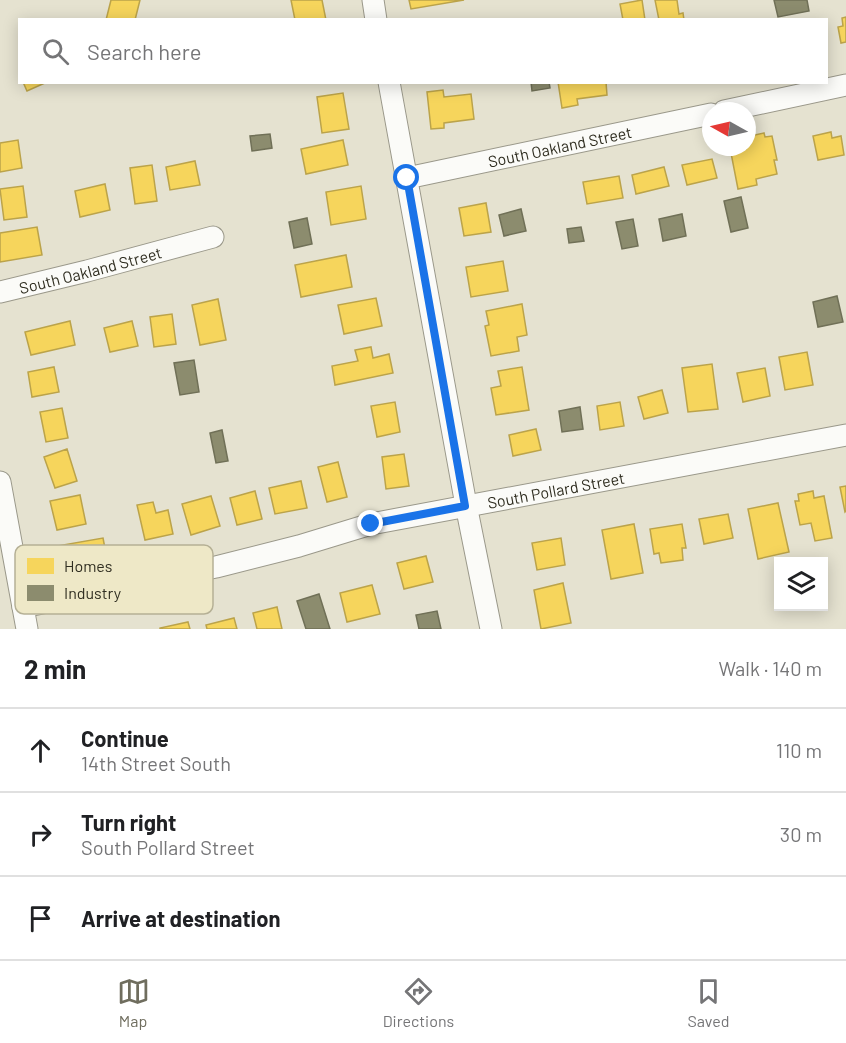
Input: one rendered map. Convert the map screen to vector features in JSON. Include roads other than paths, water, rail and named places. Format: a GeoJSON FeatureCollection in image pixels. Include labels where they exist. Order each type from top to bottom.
{"type":"FeatureCollection","features":[{"type":"Feature","properties":{"kind":"street"},"geometry":{"type":"LineString","coordinates":[[373,0],[376,18]]}},
{"type":"Feature","properties":{"kind":"street"},"geometry":{"type":"LineString","coordinates":[[388,84],[465,506],[491,629]]}},
{"type":"Feature","properties":{"kind":"street"},"geometry":{"type":"LineString","coordinates":[[756,104],[846,85]]}},
{"type":"Feature","properties":{"kind":"street","name":"South Oakland Street"},"geometry":{"type":"LineString","coordinates":[[407,178],[702,116]]}},
{"type":"Feature","properties":{"kind":"street","name":"South Oakland Street"},"geometry":{"type":"LineString","coordinates":[[0,292],[213,237]]}},
{"type":"Feature","properties":{"kind":"street","name":"South Pollard Street"},"geometry":{"type":"LineString","coordinates":[[213,568],[299,546],[371,524],[846,435]]}},
{"type":"Feature","properties":{"kind":"street"},"geometry":{"type":"LineString","coordinates":[[0,482],[15,564]]}},
{"type":"Feature","properties":{"kind":"street"},"geometry":{"type":"LineString","coordinates":[[24,614],[27,629]]}}]}
